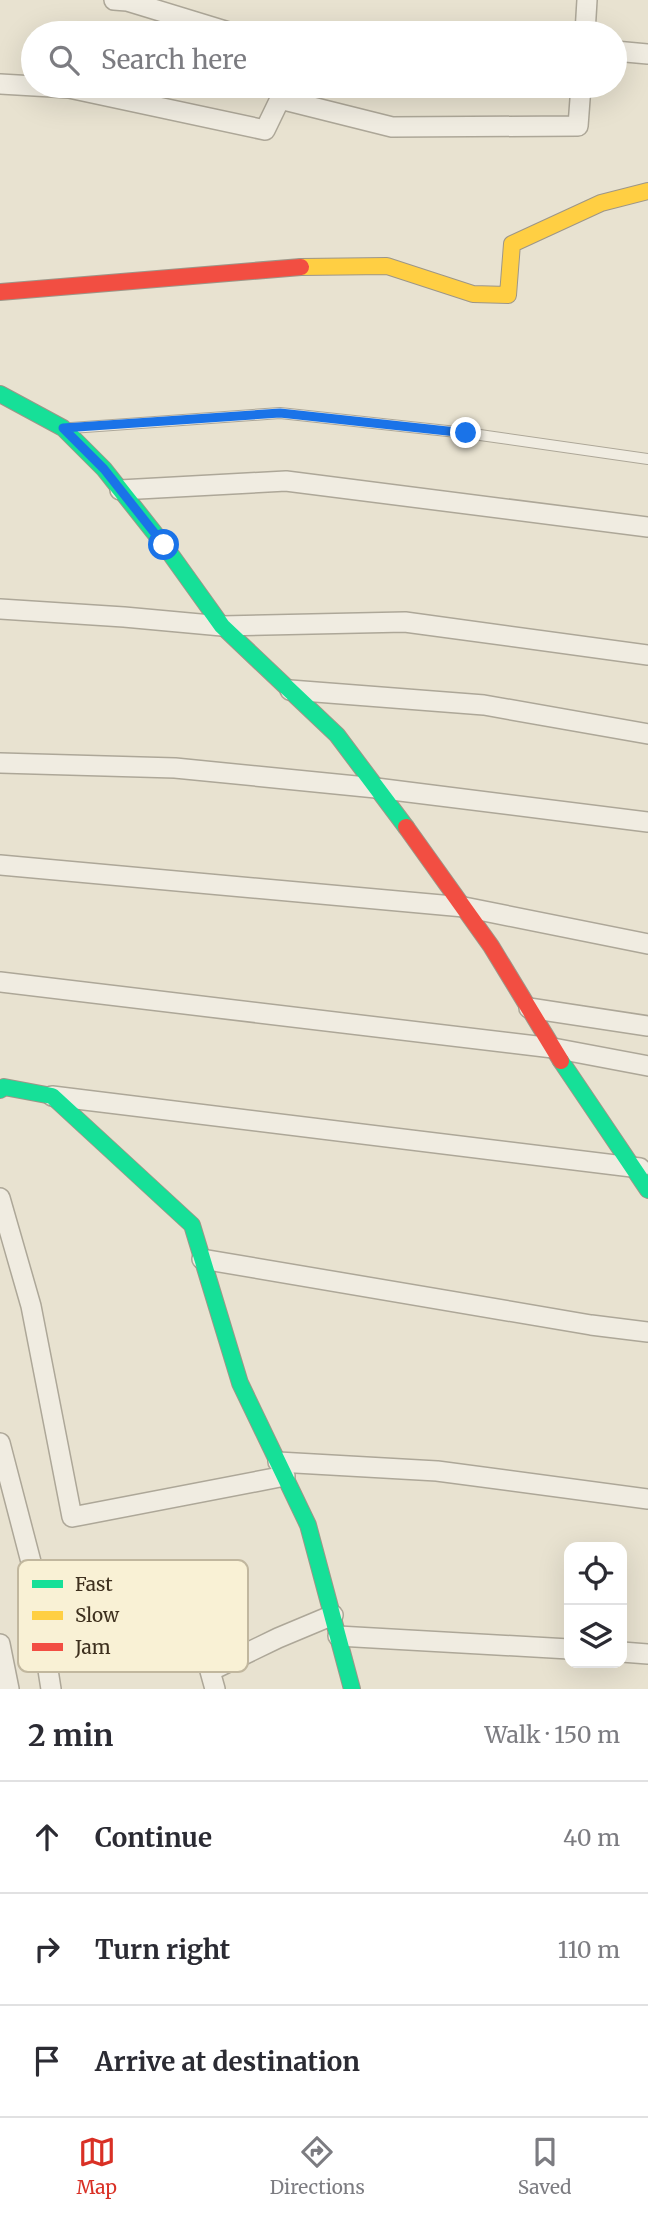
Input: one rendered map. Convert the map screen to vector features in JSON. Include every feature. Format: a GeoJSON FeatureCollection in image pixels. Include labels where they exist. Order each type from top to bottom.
{"type":"FeatureCollection","features":[{"type":"Feature","properties":{"kind":"street"},"geometry":{"type":"LineString","coordinates":[[114,0],[127,1],[193,21]]}},
{"type":"Feature","properties":{"kind":"street"},"geometry":{"type":"LineString","coordinates":[[586,21],[587,0]]}},
{"type":"Feature","properties":{"kind":"street"},"geometry":{"type":"LineString","coordinates":[[627,52],[648,54]]}},
{"type":"Feature","properties":{"kind":"street"},"geometry":{"type":"LineString","coordinates":[[0,84],[21,85]]}},
{"type":"Feature","properties":{"kind":"street"},"geometry":{"type":"LineString","coordinates":[[116,98],[265,130],[280,99],[392,127],[578,126],[580,98]]}},
{"type":"Feature","properties":{"kind":"street"},"geometry":{"type":"LineString","coordinates":[[0,292],[281,267],[387,265],[473,294],[508,295],[512,244],[601,203],[648,191]]}},
{"type":"Feature","properties":{"kind":"street"},"geometry":{"type":"LineString","coordinates":[[0,394],[63,428],[104,469],[164,545],[222,626],[337,735],[491,946],[553,1048],[639,1168],[648,1190]]}},
{"type":"Feature","properties":{"kind":"street"},"geometry":{"type":"LineString","coordinates":[[120,489],[286,481],[648,527]]}},
{"type":"Feature","properties":{"kind":"street"},"geometry":{"type":"LineString","coordinates":[[0,609],[222,626],[405,622],[648,655]]}},
{"type":"Feature","properties":{"kind":"street"},"geometry":{"type":"LineString","coordinates":[[290,690],[484,705],[648,734]]}},
{"type":"Feature","properties":{"kind":"street"},"geometry":{"type":"LineString","coordinates":[[0,763],[175,768],[376,788],[648,822]]}},
{"type":"Feature","properties":{"kind":"street"},"geometry":{"type":"LineString","coordinates":[[0,865],[464,907],[648,944]]}},
{"type":"Feature","properties":{"kind":"street"},"geometry":{"type":"LineString","coordinates":[[0,982],[553,1048],[648,1066]]}},
{"type":"Feature","properties":{"kind":"street"},"geometry":{"type":"LineString","coordinates":[[529,1008],[648,1026]]}},
{"type":"Feature","properties":{"kind":"street"},"geometry":{"type":"LineString","coordinates":[[0,1090],[4,1087],[52,1096],[639,1168]]}},
{"type":"Feature","properties":{"kind":"street"},"geometry":{"type":"LineString","coordinates":[[52,1096],[192,1225],[240,1383],[308,1525],[352,1689]]}},
{"type":"Feature","properties":{"kind":"street"},"geometry":{"type":"LineString","coordinates":[[0,1198],[31,1306],[72,1517],[282,1469],[437,1471],[648,1499]]}},
{"type":"Feature","properties":{"kind":"street"},"geometry":{"type":"LineString","coordinates":[[202,1259],[591,1325],[648,1332]]}},
{"type":"Feature","properties":{"kind":"street"},"geometry":{"type":"LineString","coordinates":[[0,1443],[30,1560]]}},
{"type":"Feature","properties":{"kind":"street"},"geometry":{"type":"LineString","coordinates":[[248,1653],[332,1615]]}},
{"type":"Feature","properties":{"kind":"street"},"geometry":{"type":"LineString","coordinates":[[338,1636],[564,1649]]}},
{"type":"Feature","properties":{"kind":"street"},"geometry":{"type":"LineString","coordinates":[[0,1644],[9,1689]]}},
{"type":"Feature","properties":{"kind":"street"},"geometry":{"type":"LineString","coordinates":[[627,1652],[648,1654]]}},
{"type":"Feature","properties":{"kind":"street"},"geometry":{"type":"LineString","coordinates":[[210,1672],[215,1689]]}},
{"type":"Feature","properties":{"kind":"lane"},"geometry":{"type":"LineString","coordinates":[[63,428],[280,413],[466,433],[648,459]]}},
{"type":"Feature","properties":{"kind":"traffic: fast"},"geometry":{"type":"LineString","coordinates":[[0,394],[63,428],[104,469],[164,545],[222,626],[337,735],[406,827]]}},
{"type":"Feature","properties":{"kind":"traffic: fast"},"geometry":{"type":"LineString","coordinates":[[561,1061],[648,1190]]}},
{"type":"Feature","properties":{"kind":"traffic: fast"},"geometry":{"type":"LineString","coordinates":[[0,1090],[4,1087],[52,1096],[192,1225],[240,1383],[308,1525],[352,1689]]}},
{"type":"Feature","properties":{"kind":"traffic: slow"},"geometry":{"type":"LineString","coordinates":[[301,267],[387,266],[473,294],[508,295],[512,244],[601,203],[648,191]]}},
{"type":"Feature","properties":{"kind":"traffic: jam"},"geometry":{"type":"LineString","coordinates":[[0,292],[301,267]]}},
{"type":"Feature","properties":{"kind":"traffic: jam"},"geometry":{"type":"LineString","coordinates":[[406,827],[491,946],[561,1061]]}},
{"type":"Feature","properties":{"kind":"route"},"geometry":{"type":"LineString","coordinates":[[164,545],[104,469],[63,428],[280,413],[466,433]]}}]}
